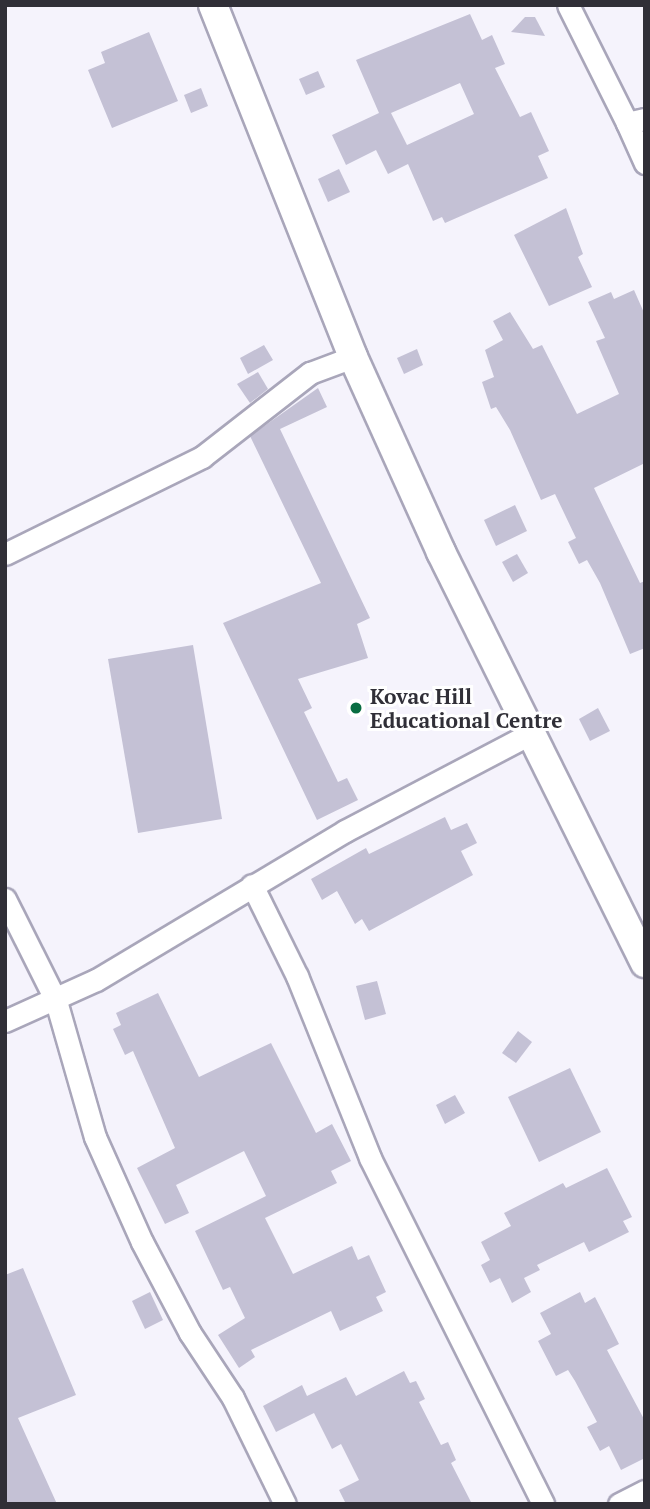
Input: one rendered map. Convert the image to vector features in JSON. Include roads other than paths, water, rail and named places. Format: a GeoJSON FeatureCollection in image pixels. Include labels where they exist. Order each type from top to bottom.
{"type":"FeatureCollection","features":[{"type":"Feature","properties":{"kind":"street"},"geometry":{"type":"LineString","coordinates":[[213,5],[353,357],[528,735],[645,963]]}},
{"type":"Feature","properties":{"kind":"street"},"geometry":{"type":"LineString","coordinates":[[568,5],[636,121],[645,163]]}},
{"type":"Feature","properties":{"kind":"street"},"geometry":{"type":"LineString","coordinates":[[5,554],[202,457],[310,373],[353,357]]}},
{"type":"Feature","properties":{"kind":"street"},"geometry":{"type":"LineString","coordinates":[[5,1021],[56,1002],[252,885],[528,735]]}},
{"type":"Feature","properties":{"kind":"street"},"geometry":{"type":"LineString","coordinates":[[252,885],[297,976],[370,1158],[543,1504]]}},
{"type":"Feature","properties":{"kind":"street"},"geometry":{"type":"LineString","coordinates":[[5,900],[38,958],[56,1002],[95,1137],[142,1242],[190,1333],[233,1398],[285,1504]]}},
{"type":"Feature","properties":{"kind":"street"},"geometry":{"type":"LineString","coordinates":[[620,1504],[645,1491]]}},
{"type":"Feature","properties":{"kind":"place","name":"Kovac Hill Educational Centre"},"geometry":{"type":"Point","coordinates":[356,708]}}]}
